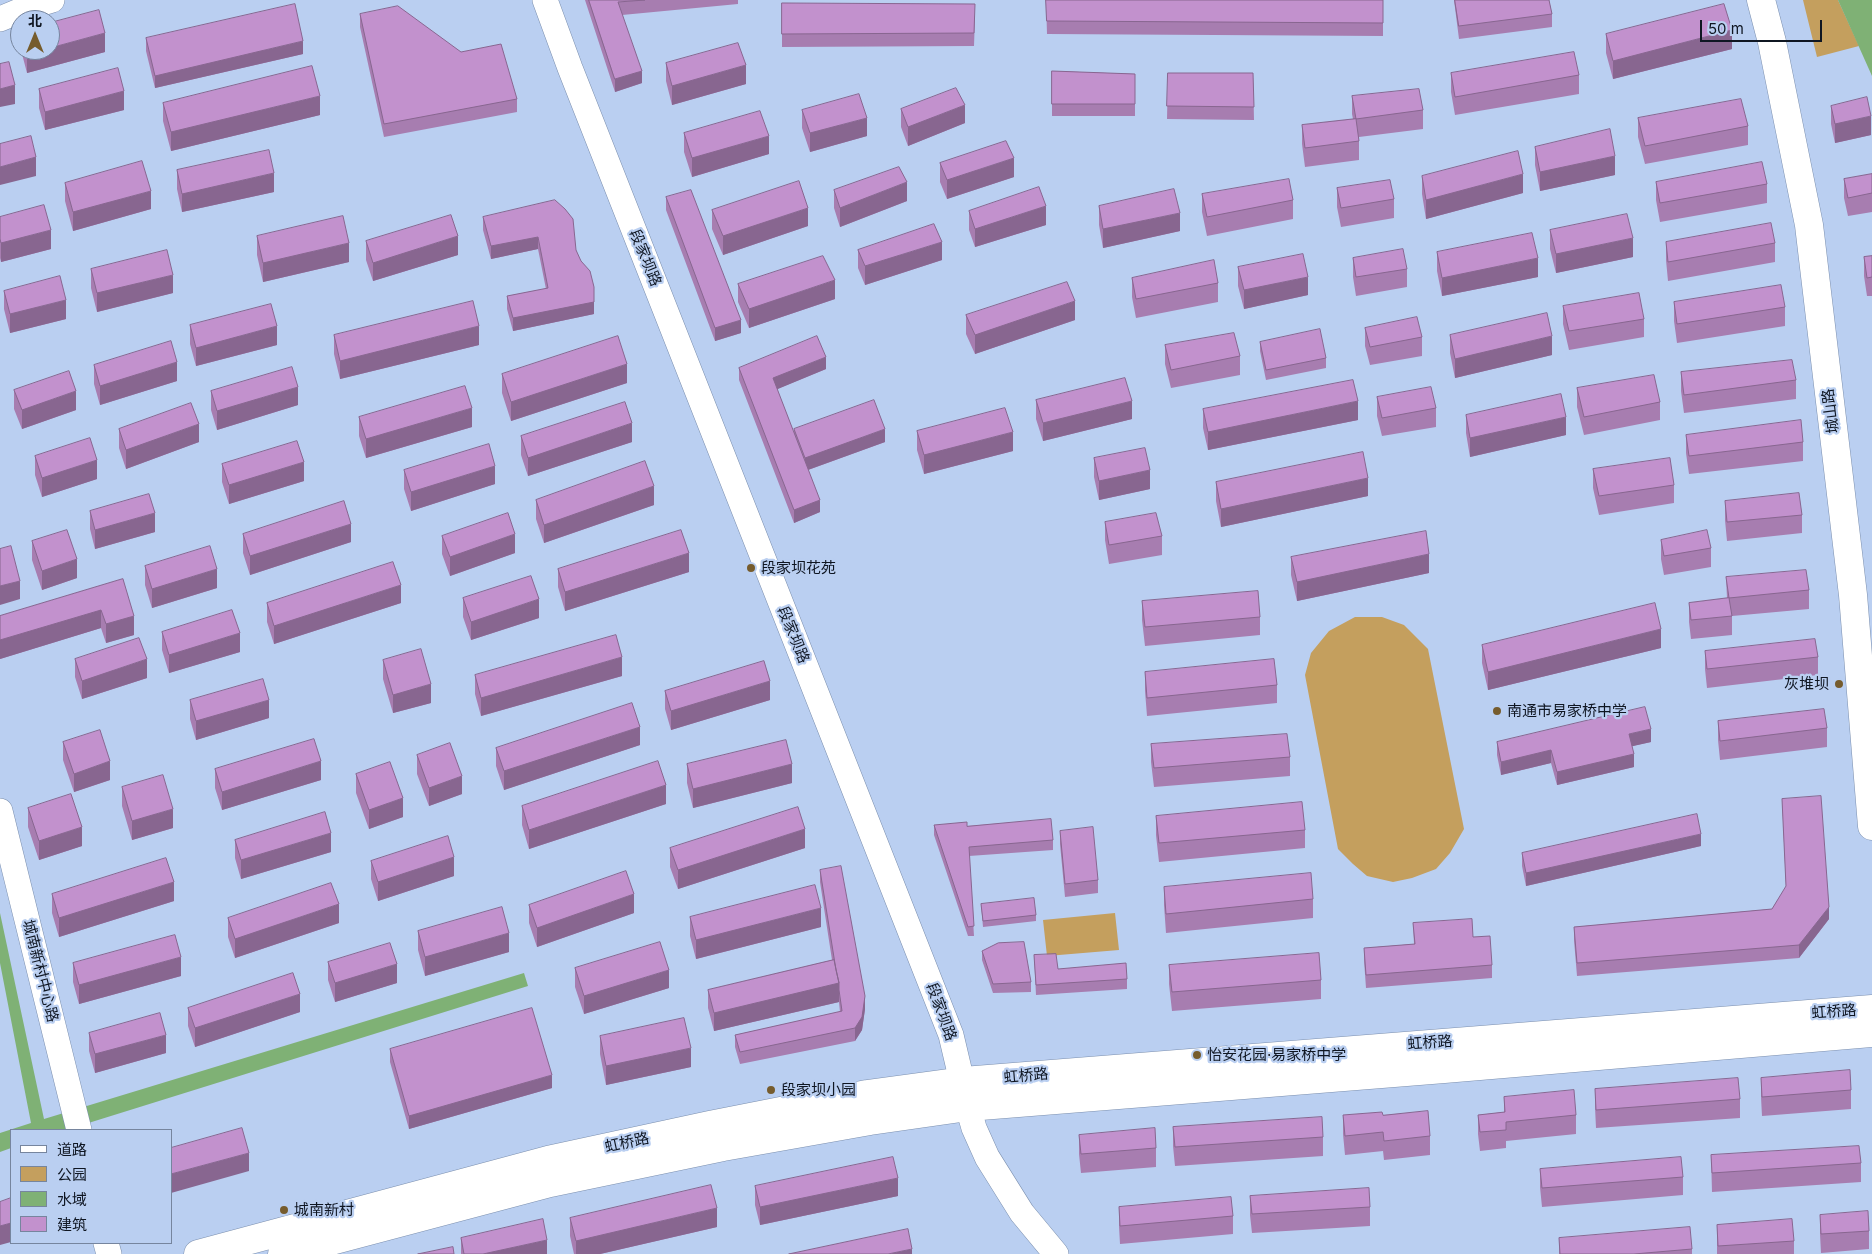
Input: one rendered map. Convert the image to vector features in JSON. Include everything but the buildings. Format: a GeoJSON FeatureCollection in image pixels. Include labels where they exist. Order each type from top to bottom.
{"type":"FeatureCollection","features":[{"type":"Feature","properties":{"kind":"main road","name":"城山路"},"geometry":{"type":"LineString","coordinates":[[1761,0],[1772,42],[1809,225],[1853,595],[1872,826]]}},
{"type":"Feature","properties":{"kind":"main road","name":"城山路"},"geometry":{"type":"LineString","coordinates":[[1778,0],[1787,31],[1824,226],[1854,476],[1863,601],[1872,665]]}},
{"type":"Feature","properties":{"kind":"main road","name":"虹桥路"},"geometry":{"type":"LineString","coordinates":[[282,1254],[550,1183],[723,1147],[870,1121],[965,1094],[1872,1009]]}},
{"type":"Feature","properties":{"kind":"main road","name":"虹桥路"},"geometry":{"type":"LineString","coordinates":[[198,1254],[548,1160],[867,1094],[965,1094],[1444,1069],[1872,1033]]}},
{"type":"Feature","properties":{"kind":"street"},"geometry":{"type":"LineString","coordinates":[[0,20],[29,7],[52,0]]}},
{"type":"Feature","properties":{"kind":"street","name":"段家坝路"},"geometry":{"type":"LineString","coordinates":[[545,2],[951,1035],[974,1128],[987,1157],[1005,1188],[1022,1213],[1056,1254]]}},
{"type":"Feature","properties":{"kind":"street","name":"城南新村中心路"},"geometry":{"type":"LineString","coordinates":[[0,811],[77,1121]]}},
{"type":"Feature","properties":{"kind":"green space"},"geometry":{"type":"Polygon","coordinates":[[[1803,0],[1838,0],[1859,46],[1817,57],[1803,0]]]}},
{"type":"Feature","properties":{"kind":"green space"},"geometry":{"type":"Polygon","coordinates":[[[1355,617],[1382,617],[1404,625],[1428,649],[1464,829],[1450,853],[1436,869],[1412,878],[1393,882],[1367,876],[1338,849],[1305,675],[1311,653],[1329,631],[1355,617]]]}},
{"type":"Feature","properties":{"kind":"green space"},"geometry":{"type":"Polygon","coordinates":[[[1115,913],[1119,950],[1047,956],[1043,920],[1115,913]]]}},
{"type":"Feature","properties":{"kind":"water"},"geometry":{"type":"Polygon","coordinates":[[[1838,0],[1872,0],[1872,76],[1838,0]]]}},
{"type":"Feature","properties":{"kind":"water"},"geometry":{"type":"Polygon","coordinates":[[[0,913],[44,1119],[524,973],[528,986],[69,1129],[12,1129],[31,1123],[0,963],[0,913]]]}},
{"type":"Feature","properties":{"kind":"water"},"geometry":{"type":"Polygon","coordinates":[[[10,1130],[10,1148],[0,1152],[0,1133],[10,1130]]]}},
{"type":"Feature","properties":{"kind":"place","name":"段家坝花苑"},"geometry":{"type":"Point","coordinates":[751,568]}},
{"type":"Feature","properties":{"kind":"place","name":"灰堆坝"},"geometry":{"type":"Point","coordinates":[1839,684]}},
{"type":"Feature","properties":{"kind":"place","name":"南通市易家桥中学"},"geometry":{"type":"Point","coordinates":[1497,711]}},
{"type":"Feature","properties":{"kind":"place","name":"怡安花园·易家桥中学"},"geometry":{"type":"Point","coordinates":[1197,1055]}},
{"type":"Feature","properties":{"kind":"place","name":"段家坝小园"},"geometry":{"type":"Point","coordinates":[771,1090]}},
{"type":"Feature","properties":{"kind":"place","name":"城南新村"},"geometry":{"type":"Point","coordinates":[284,1210]}}]}
